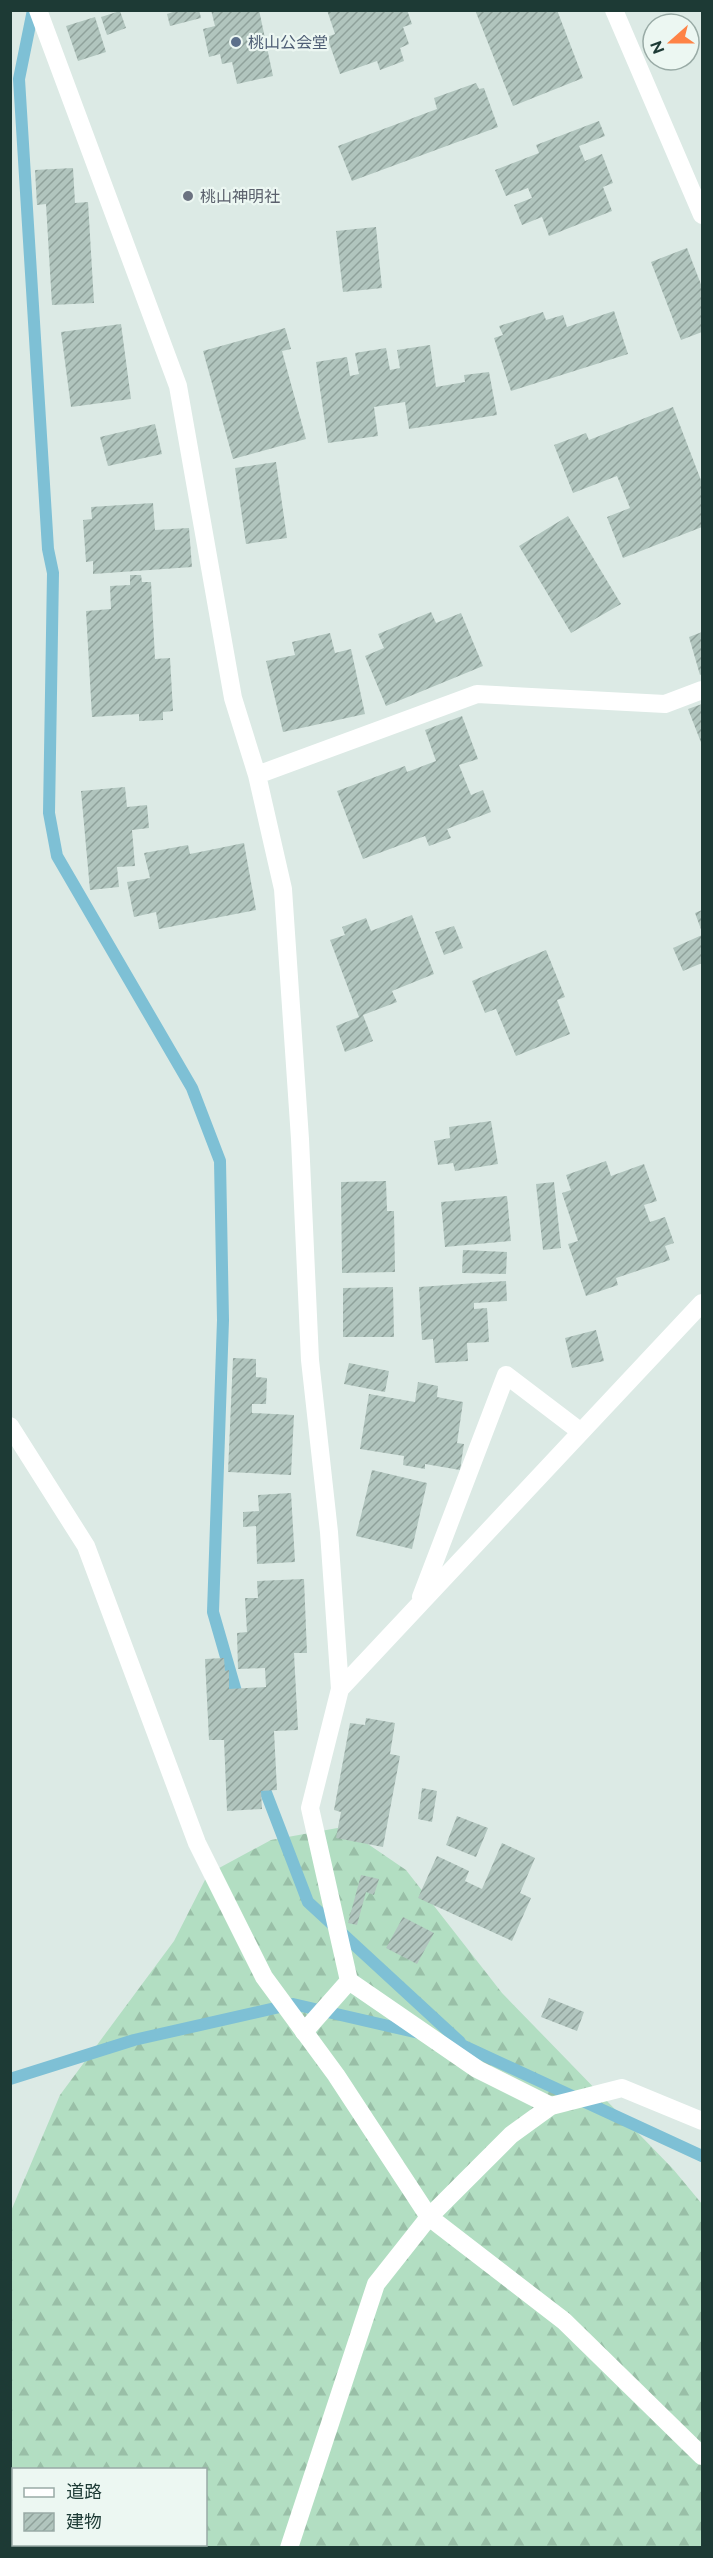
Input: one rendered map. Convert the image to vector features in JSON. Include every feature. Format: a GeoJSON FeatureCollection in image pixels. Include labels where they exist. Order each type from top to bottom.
{"type":"FeatureCollection","features":[{"type":"Feature","properties":{"kind":"street"},"geometry":{"type":"LineString","coordinates":[[38,10],[178,386],[233,698],[258,775],[283,889],[300,1139],[310,1360],[329,1532],[340,1689],[310,1808],[349,1981],[477,2069],[551,2106]]}},
{"type":"Feature","properties":{"kind":"street"},"geometry":{"type":"LineString","coordinates":[[614,10],[702,215]]}},
{"type":"Feature","properties":{"kind":"street"},"geometry":{"type":"LineString","coordinates":[[258,775],[477,694],[664,704],[702,690]]}},
{"type":"Feature","properties":{"kind":"street"},"geometry":{"type":"LineString","coordinates":[[340,1689],[702,1303]]}},
{"type":"Feature","properties":{"kind":"street"},"geometry":{"type":"LineString","coordinates":[[418,1606],[506,1375],[581,1432]]}},
{"type":"Feature","properties":{"kind":"street"},"geometry":{"type":"LineString","coordinates":[[10,1426],[86,1546],[197,1843],[264,1977],[336,2075],[429,2217],[564,2320],[702,2456]]}},
{"type":"Feature","properties":{"kind":"street"},"geometry":{"type":"LineString","coordinates":[[304,2032],[349,1981]]}},
{"type":"Feature","properties":{"kind":"street"},"geometry":{"type":"LineString","coordinates":[[290,2547],[376,2284],[429,2217],[511,2135],[551,2106],[622,2088],[702,2121]]}},
{"type":"Feature","properties":{"kind":"green space"},"geometry":{"type":"Polygon","coordinates":[[[343,1827],[406,1870],[502,1993],[673,2169],[702,2204],[702,2547],[11,2548],[11,2211],[60,2095],[174,1941],[208,1874],[271,1840],[343,1827]]]}},
{"type":"Feature","properties":{"kind":"building"},"geometry":{"type":"Polygon","coordinates":[[[179,10],[199,10],[201,18],[170,26],[167,14],[179,10]]]}},
{"type":"Feature","properties":{"kind":"building","name":"桃山公会堂"},"geometry":{"type":"Polygon","coordinates":[[[211,10],[259,10],[273,76],[237,84],[232,62],[222,64],[220,54],[209,57],[203,29],[215,26],[211,10]]]}},
{"type":"Feature","properties":{"kind":"building"},"geometry":{"type":"Polygon","coordinates":[[[327,10],[407,10],[412,24],[403,27],[409,44],[400,48],[404,61],[380,70],[377,61],[340,74],[327,37],[335,34],[327,10]]]}},
{"type":"Feature","properties":{"kind":"building"},"geometry":{"type":"Polygon","coordinates":[[[475,10],[557,10],[583,78],[513,106],[475,10]]]}},
{"type":"Feature","properties":{"kind":"building"},"geometry":{"type":"Polygon","coordinates":[[[120,11],[126,28],[107,35],[101,17],[120,11]]]}},
{"type":"Feature","properties":{"kind":"building"},"geometry":{"type":"Polygon","coordinates":[[[95,17],[106,52],[78,61],[66,26],[95,17]]]}},
{"type":"Feature","properties":{"kind":"building"},"geometry":{"type":"Polygon","coordinates":[[[476,83],[479,89],[484,88],[498,127],[352,181],[338,146],[437,109],[434,98],[476,83]]]}},
{"type":"Feature","properties":{"kind":"building"},"geometry":{"type":"Polygon","coordinates":[[[599,121],[605,136],[579,146],[585,161],[602,154],[613,183],[603,187],[612,211],[549,236],[542,217],[522,225],[514,205],[532,198],[528,188],[506,196],[495,170],[539,153],[536,145],[599,121]]]}},
{"type":"Feature","properties":{"kind":"building"},"geometry":{"type":"Polygon","coordinates":[[[73,168],[75,203],[88,202],[94,303],[52,305],[46,204],[37,205],[35,170],[73,168]]]}},
{"type":"Feature","properties":{"kind":"building"},"geometry":{"type":"Polygon","coordinates":[[[376,227],[382,288],[343,292],[336,231],[376,227]]]}},
{"type":"Feature","properties":{"kind":"building"},"geometry":{"type":"Polygon","coordinates":[[[687,248],[702,287],[702,332],[681,340],[651,262],[687,248]]]}},
{"type":"Feature","properties":{"kind":"building"},"geometry":{"type":"Polygon","coordinates":[[[614,311],[628,354],[511,391],[494,338],[503,335],[499,326],[543,312],[546,320],[563,315],[567,327],[614,311]]]}},
{"type":"Feature","properties":{"kind":"building"},"geometry":{"type":"Polygon","coordinates":[[[121,324],[131,399],[71,407],[61,332],[121,324]]]}},
{"type":"Feature","properties":{"kind":"building"},"geometry":{"type":"Polygon","coordinates":[[[285,328],[291,349],[282,351],[306,439],[233,459],[203,351],[285,328]]]}},
{"type":"Feature","properties":{"kind":"building"},"geometry":{"type":"Polygon","coordinates":[[[430,345],[436,387],[465,382],[464,375],[489,372],[497,415],[409,429],[405,402],[374,407],[378,436],[328,443],[316,362],[347,357],[350,376],[359,374],[355,353],[386,348],[390,370],[400,368],[397,350],[430,345]]]}},
{"type":"Feature","properties":{"kind":"building"},"geometry":{"type":"Polygon","coordinates":[[[673,407],[702,483],[702,527],[623,558],[607,517],[630,508],[617,476],[573,493],[554,445],[586,433],[589,440],[673,407]]]}},
{"type":"Feature","properties":{"kind":"building"},"geometry":{"type":"Polygon","coordinates":[[[155,424],[162,454],[108,466],[100,437],[155,424]]]}},
{"type":"Feature","properties":{"kind":"building"},"geometry":{"type":"Polygon","coordinates":[[[276,462],[287,538],[246,544],[235,468],[276,462]]]}},
{"type":"Feature","properties":{"kind":"building"},"geometry":{"type":"Polygon","coordinates":[[[153,503],[155,530],[189,528],[192,567],[93,574],[93,561],[86,562],[83,520],[92,519],[91,507],[153,503]]]}},
{"type":"Feature","properties":{"kind":"building"},"geometry":{"type":"Polygon","coordinates":[[[568,516],[621,604],[571,633],[519,546],[568,516]]]}},
{"type":"Feature","properties":{"kind":"building"},"geometry":{"type":"Polygon","coordinates":[[[130,575],[141,575],[142,582],[151,582],[155,659],[170,658],[173,711],[163,712],[163,720],[139,721],[139,714],[92,717],[86,611],[111,609],[110,586],[130,585],[130,575]]]}},
{"type":"Feature","properties":{"kind":"building"},"geometry":{"type":"Polygon","coordinates":[[[431,612],[436,623],[461,613],[483,666],[386,706],[365,656],[384,648],[378,634],[431,612]]]}},
{"type":"Feature","properties":{"kind":"building"},"geometry":{"type":"Polygon","coordinates":[[[702,632],[702,674],[700,675],[689,637],[702,632]]]}},
{"type":"Feature","properties":{"kind":"building"},"geometry":{"type":"Polygon","coordinates":[[[330,633],[335,653],[351,649],[365,714],[283,732],[266,661],[295,655],[292,642],[330,633]]]}},
{"type":"Feature","properties":{"kind":"building"},"geometry":{"type":"Polygon","coordinates":[[[702,704],[702,745],[688,709],[702,704]]]}},
{"type":"Feature","properties":{"kind":"building"},"geometry":{"type":"Polygon","coordinates":[[[462,716],[478,759],[459,765],[471,795],[483,790],[491,812],[447,829],[451,838],[429,846],[425,836],[363,859],[337,791],[405,766],[407,772],[436,761],[425,730],[462,716]]]}},
{"type":"Feature","properties":{"kind":"building"},"geometry":{"type":"Polygon","coordinates":[[[125,787],[127,807],[147,805],[149,828],[132,830],[135,866],[117,867],[119,887],[90,890],[81,791],[125,787]]]}},
{"type":"Feature","properties":{"kind":"building"},"geometry":{"type":"Polygon","coordinates":[[[244,843],[256,910],[159,929],[156,912],[134,917],[127,882],[150,878],[144,853],[188,845],[190,854],[244,843]]]}},
{"type":"Feature","properties":{"kind":"building"},"geometry":{"type":"Polygon","coordinates":[[[702,910],[702,932],[695,913],[702,910]]]}},
{"type":"Feature","properties":{"kind":"building"},"geometry":{"type":"Polygon","coordinates":[[[412,915],[434,974],[392,991],[397,1002],[363,1015],[373,1041],[345,1052],[336,1026],[359,1017],[330,940],[345,935],[342,927],[366,918],[371,931],[412,915]]]}},
{"type":"Feature","properties":{"kind":"building"},"geometry":{"type":"Polygon","coordinates":[[[454,926],[463,948],[444,955],[435,932],[454,926]]]}},
{"type":"Feature","properties":{"kind":"building"},"geometry":{"type":"Polygon","coordinates":[[[702,935],[702,963],[683,971],[673,948],[702,935]]]}},
{"type":"Feature","properties":{"kind":"building"},"geometry":{"type":"Polygon","coordinates":[[[546,950],[565,997],[557,1000],[570,1034],[516,1056],[496,1009],[485,1013],[472,981],[546,950]]]}},
{"type":"Feature","properties":{"kind":"building"},"geometry":{"type":"Polygon","coordinates":[[[491,1121],[498,1164],[455,1171],[453,1163],[438,1165],[434,1141],[450,1138],[449,1127],[491,1121]]]}},
{"type":"Feature","properties":{"kind":"building"},"geometry":{"type":"Polygon","coordinates":[[[606,1161],[611,1176],[644,1164],[657,1201],[644,1205],[650,1222],[665,1217],[674,1243],[665,1246],[670,1260],[616,1278],[618,1285],[586,1296],[568,1244],[578,1241],[562,1193],[571,1190],[566,1175],[606,1161]]]}},
{"type":"Feature","properties":{"kind":"building"},"geometry":{"type":"Polygon","coordinates":[[[386,1181],[387,1211],[394,1211],[395,1272],[342,1273],[341,1182],[386,1181]]]}},
{"type":"Feature","properties":{"kind":"building"},"geometry":{"type":"Polygon","coordinates":[[[554,1182],[561,1248],[543,1250],[536,1184],[554,1182]]]}},
{"type":"Feature","properties":{"kind":"building"},"geometry":{"type":"Polygon","coordinates":[[[507,1196],[511,1241],[445,1247],[441,1202],[507,1196]]]}},
{"type":"Feature","properties":{"kind":"building"},"geometry":{"type":"Polygon","coordinates":[[[463,1250],[507,1252],[506,1274],[462,1273],[463,1250]]]}},
{"type":"Feature","properties":{"kind":"building"},"geometry":{"type":"Polygon","coordinates":[[[506,1281],[507,1301],[474,1303],[474,1309],[487,1308],[489,1342],[467,1343],[468,1361],[435,1363],[433,1339],[422,1340],[419,1287],[506,1281]]]}},
{"type":"Feature","properties":{"kind":"building"},"geometry":{"type":"Polygon","coordinates":[[[393,1287],[394,1337],[343,1337],[343,1288],[393,1287]]]}},
{"type":"Feature","properties":{"kind":"building"},"geometry":{"type":"Polygon","coordinates":[[[596,1330],[604,1361],[572,1368],[565,1338],[596,1330]]]}},
{"type":"Feature","properties":{"kind":"building"},"geometry":{"type":"Polygon","coordinates":[[[233,1358],[256,1359],[256,1377],[267,1378],[266,1404],[252,1404],[252,1413],[294,1415],[291,1475],[228,1472],[233,1358]]]}},
{"type":"Feature","properties":{"kind":"building"},"geometry":{"type":"Polygon","coordinates":[[[349,1363],[389,1371],[385,1392],[344,1384],[349,1363]]]}},
{"type":"Feature","properties":{"kind":"building"},"geometry":{"type":"Polygon","coordinates":[[[418,1382],[438,1386],[437,1397],[463,1402],[457,1443],[464,1444],[460,1470],[425,1464],[425,1469],[403,1465],[404,1456],[360,1449],[369,1394],[415,1402],[418,1382]]]}},
{"type":"Feature","properties":{"kind":"building"},"geometry":{"type":"Polygon","coordinates":[[[372,1470],[427,1483],[412,1549],[356,1536],[372,1470]]]}},
{"type":"Feature","properties":{"kind":"building"},"geometry":{"type":"Polygon","coordinates":[[[291,1493],[295,1562],[257,1564],[256,1526],[243,1527],[243,1512],[259,1511],[258,1495],[291,1493]]]}},
{"type":"Feature","properties":{"kind":"building"},"geometry":{"type":"Polygon","coordinates":[[[304,1579],[307,1653],[294,1653],[298,1730],[274,1731],[277,1790],[261,1791],[262,1809],[227,1811],[224,1740],[209,1740],[205,1659],[224,1658],[225,1671],[229,1670],[229,1689],[266,1687],[265,1668],[238,1669],[237,1633],[247,1632],[245,1598],[258,1598],[257,1581],[304,1579]]]}},
{"type":"Feature","properties":{"kind":"building"},"geometry":{"type":"Polygon","coordinates":[[[366,1718],[395,1723],[390,1754],[400,1756],[383,1847],[336,1838],[341,1812],[334,1810],[350,1723],[365,1725],[366,1718]]]}},
{"type":"Feature","properties":{"kind":"building"},"geometry":{"type":"Polygon","coordinates":[[[422,1788],[437,1791],[432,1822],[418,1819],[422,1788]]]}},
{"type":"Feature","properties":{"kind":"building"},"geometry":{"type":"Polygon","coordinates":[[[457,1816],[488,1828],[476,1857],[446,1845],[457,1816]]]}},
{"type":"Feature","properties":{"kind":"building"},"geometry":{"type":"Polygon","coordinates":[[[502,1843],[535,1858],[520,1893],[531,1898],[512,1941],[418,1898],[437,1856],[469,1871],[465,1881],[482,1889],[502,1843]]]}},
{"type":"Feature","properties":{"kind":"building"},"geometry":{"type":"Polygon","coordinates":[[[361,1875],[379,1879],[374,1895],[366,1892],[357,1925],[348,1923],[361,1875]]]}},
{"type":"Feature","properties":{"kind":"building"},"geometry":{"type":"Polygon","coordinates":[[[403,1917],[434,1933],[417,1964],[386,1948],[403,1917]]]}},
{"type":"Feature","properties":{"kind":"building"},"geometry":{"type":"Polygon","coordinates":[[[549,1998],[584,2012],[577,2031],[541,2017],[549,1998]]]}},
{"type":"Feature","properties":{"kind":"waterway"},"geometry":{"type":"LineString","coordinates":[[33,10],[19,79],[48,549],[53,573],[49,813],[57,856],[192,1088],[220,1161],[223,1320],[213,1612],[239,1702]]}},
{"type":"Feature","properties":{"kind":"waterway"},"geometry":{"type":"LineString","coordinates":[[260,1777],[308,1902],[460,2042]]}},
{"type":"Feature","properties":{"kind":"waterway"},"geometry":{"type":"LineString","coordinates":[[10,2079],[134,2040],[293,2004],[419,2033]]}},
{"type":"Feature","properties":{"kind":"waterway"},"geometry":{"type":"LineString","coordinates":[[453,2041],[702,2156]]}},
{"type":"Feature","properties":{"kind":"place","name":"桃山公会堂"},"geometry":{"type":"Point","coordinates":[236,42]}},
{"type":"Feature","properties":{"kind":"place","name":"桃山神明社"},"geometry":{"type":"Point","coordinates":[188,196]}}]}
